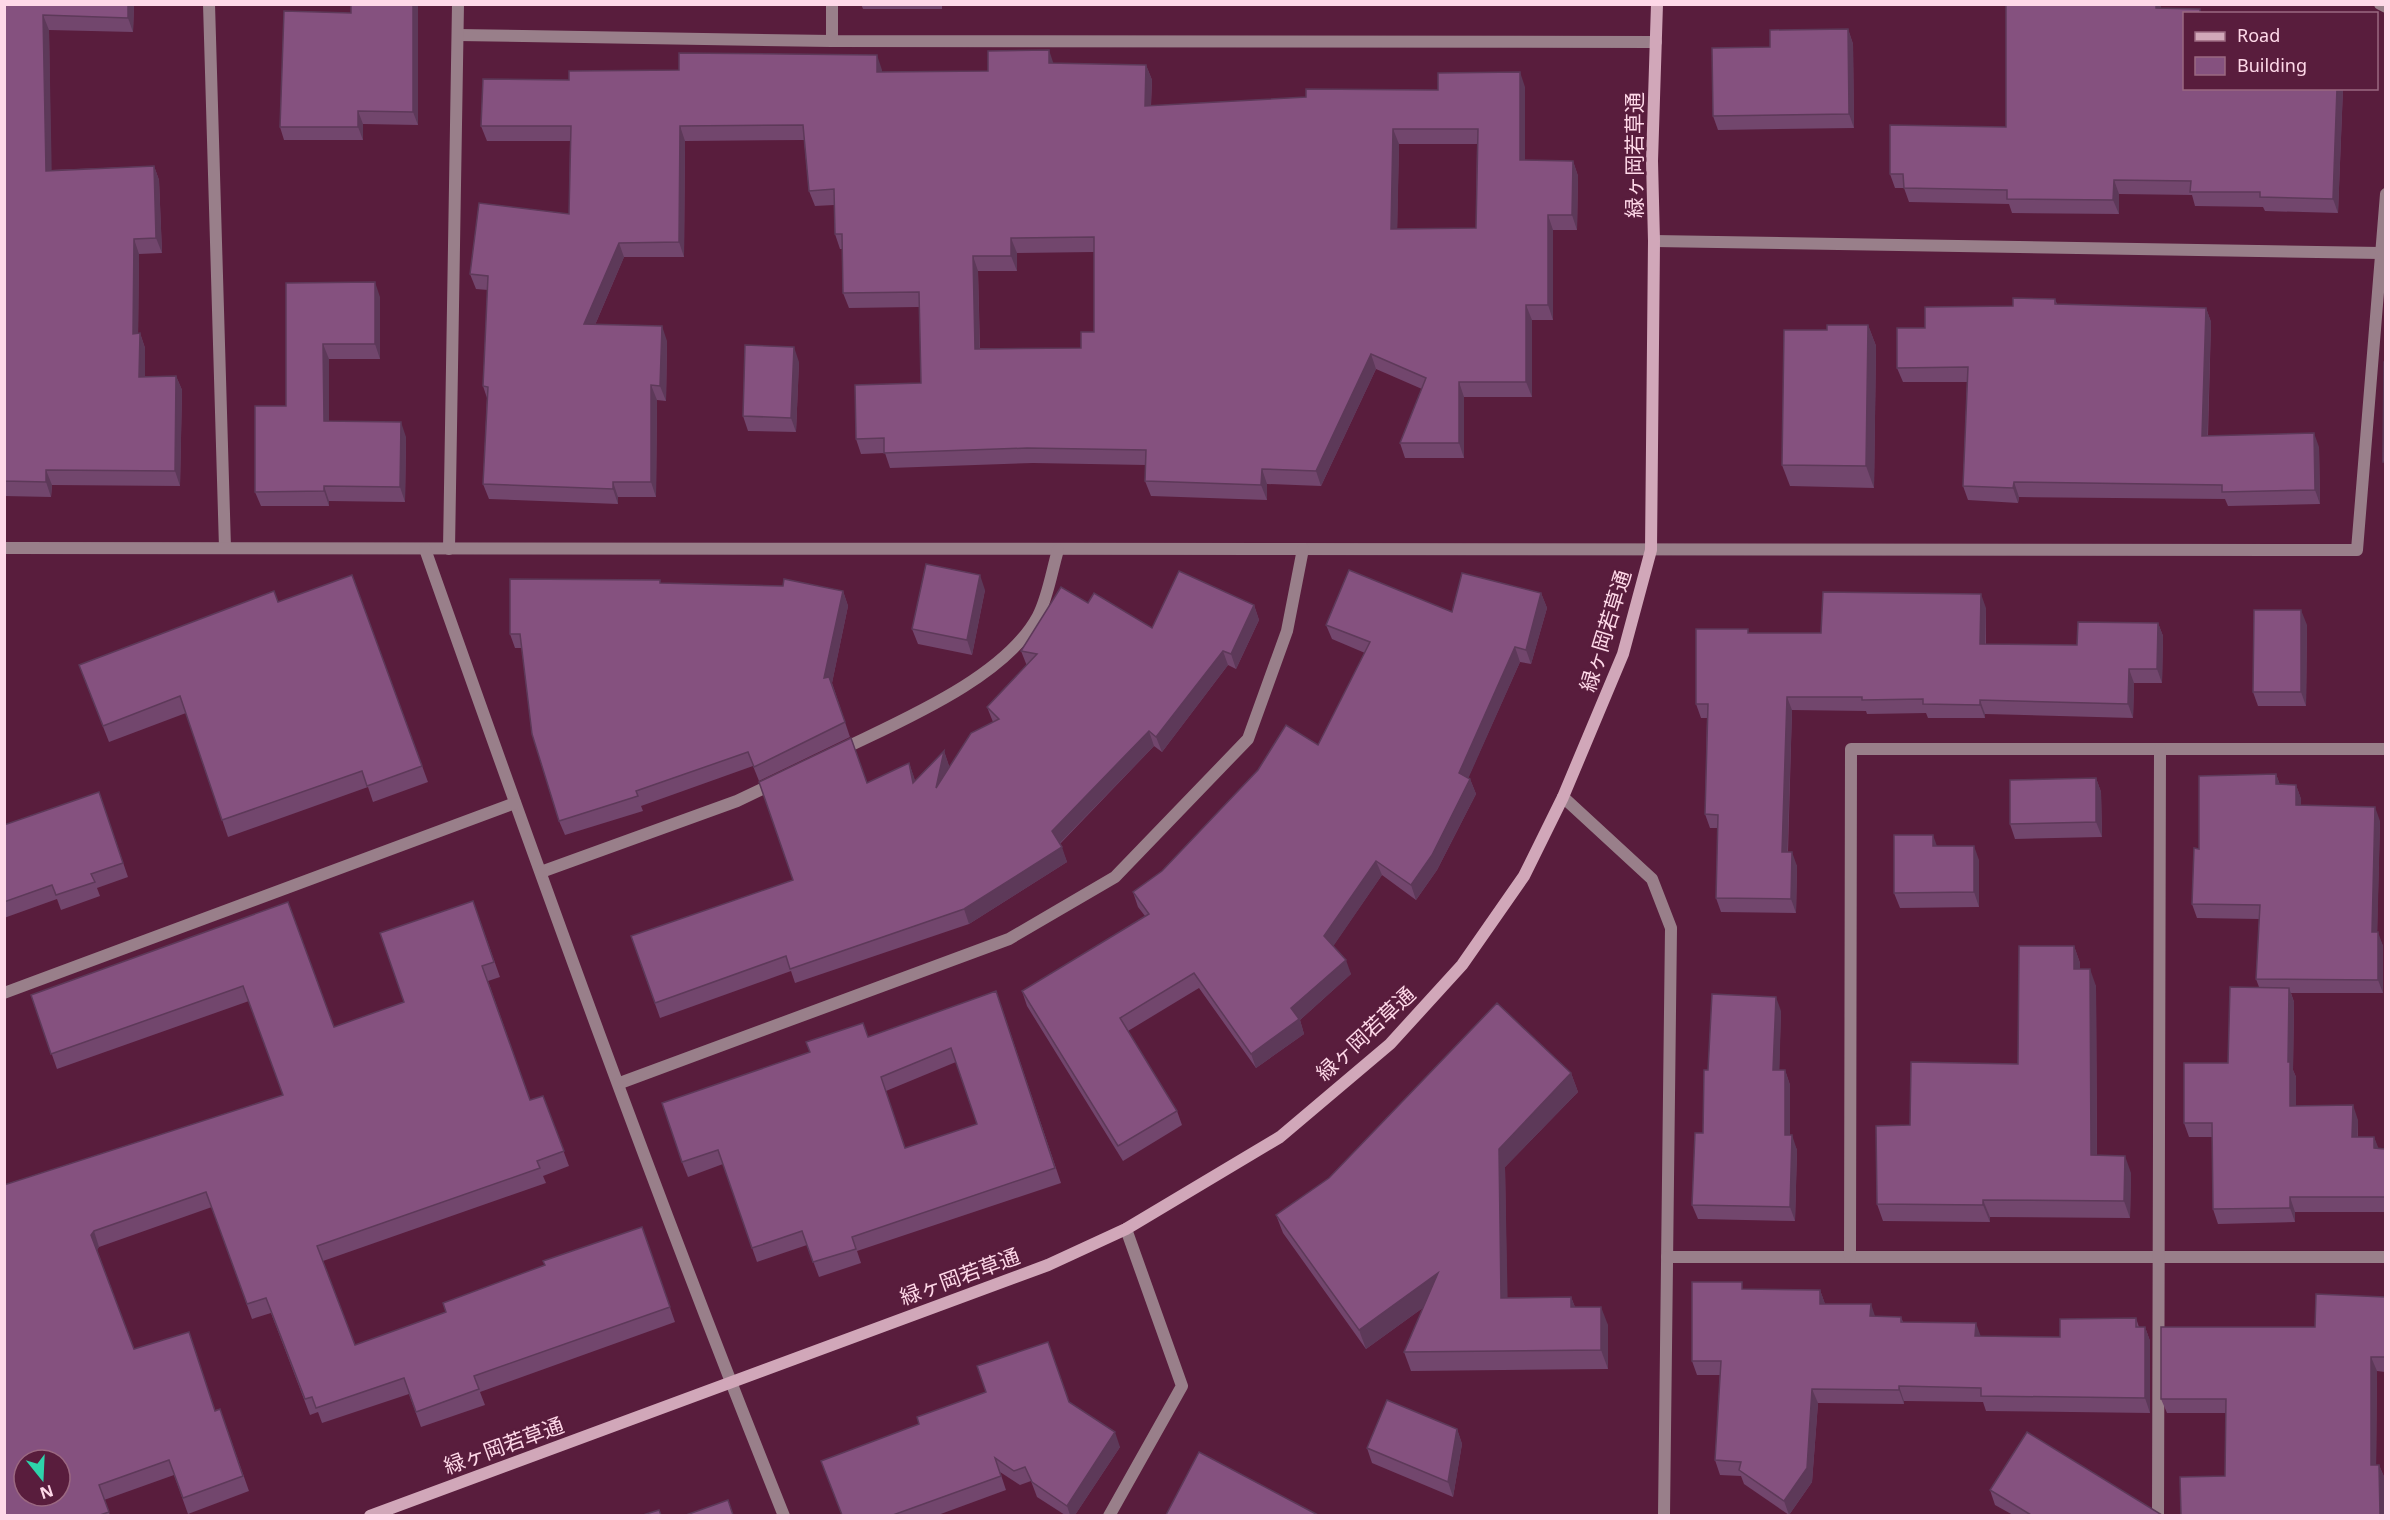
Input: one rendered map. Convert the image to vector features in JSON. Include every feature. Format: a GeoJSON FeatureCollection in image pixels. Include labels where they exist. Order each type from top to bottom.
{"type":"FeatureCollection","features":[{"type":"Feature","properties":{"kind":"street"},"geometry":{"type":"LineString","coordinates":[[209,4],[225,548]]}},
{"type":"Feature","properties":{"kind":"street"},"geometry":{"type":"LineString","coordinates":[[449,549],[458,4]]}},
{"type":"Feature","properties":{"kind":"street"},"geometry":{"type":"LineString","coordinates":[[832,4],[832,41]]}},
{"type":"Feature","properties":{"kind":"street","name":"緑ヶ岡若草通"},"geometry":{"type":"LineString","coordinates":[[370,1515],[1048,1265],[1126,1229],[1280,1137],[1390,1044],[1462,965],[1524,876],[1563,796],[1623,654],[1651,550],[1654,241],[1652,161],[1657,4]]}},
{"type":"Feature","properties":{"kind":"street"},"geometry":{"type":"LineString","coordinates":[[2380,4],[2385,7]]}},
{"type":"Feature","properties":{"kind":"street"},"geometry":{"type":"LineString","coordinates":[[458,35],[832,41],[1656,42]]}},
{"type":"Feature","properties":{"kind":"street"},"geometry":{"type":"LineString","coordinates":[[4,549],[2357,550],[2385,194]]}},
{"type":"Feature","properties":{"kind":"street"},"geometry":{"type":"LineString","coordinates":[[1654,241],[2380,253]]}},
{"type":"Feature","properties":{"kind":"street"},"geometry":{"type":"LineString","coordinates":[[425,549],[515,803],[730,1383],[784,1515]]}},
{"type":"Feature","properties":{"kind":"street"},"geometry":{"type":"LineString","coordinates":[[620,1083],[1009,939],[1115,877],[1248,739],[1287,632],[1303,549]]}},
{"type":"Feature","properties":{"kind":"street"},"geometry":{"type":"LineString","coordinates":[[822,759],[928,708],[1009,654],[1039,616],[1058,550]]}},
{"type":"Feature","properties":{"kind":"street"},"geometry":{"type":"LineString","coordinates":[[1850,1257],[1851,749],[2385,749]]}},
{"type":"Feature","properties":{"kind":"street"},"geometry":{"type":"LineString","coordinates":[[2158,1515],[2160,750]]}},
{"type":"Feature","properties":{"kind":"street"},"geometry":{"type":"LineString","coordinates":[[541,872],[737,801],[790,775]]}},
{"type":"Feature","properties":{"kind":"street"},"geometry":{"type":"LineString","coordinates":[[1563,796],[1652,879],[1671,928],[1664,1515]]}},
{"type":"Feature","properties":{"kind":"street"},"geometry":{"type":"LineString","coordinates":[[4,993],[515,803]]}},
{"type":"Feature","properties":{"kind":"street"},"geometry":{"type":"LineString","coordinates":[[1109,1515],[1182,1386],[1126,1229]]}},
{"type":"Feature","properties":{"kind":"street"},"geometry":{"type":"LineString","coordinates":[[1667,1257],[2385,1257]]}},
{"type":"Feature","properties":{"kind":"building"},"geometry":{"type":"Polygon","coordinates":[[[4,4],[128,4],[128,18],[43,15],[46,171],[154,166],[156,238],[134,239],[133,334],[140,333],[139,377],[176,376],[175,471],[46,470],[46,482],[4,481],[4,4]]]}},
{"type":"Feature","properties":{"kind":"building"},"geometry":{"type":"Polygon","coordinates":[[[351,4],[413,4],[413,112],[358,111],[358,127],[280,127],[284,11],[351,13],[351,4]]]}},
{"type":"Feature","properties":{"kind":"building"},"geometry":{"type":"Polygon","coordinates":[[[2006,4],[2156,4],[2156,8],[2200,9],[2200,12],[2183,12],[2183,90],[2337,90],[2333,199],[2260,197],[2260,192],[2190,192],[2191,181],[2114,180],[2113,200],[2007,199],[2007,190],[1904,188],[1903,174],[1890,174],[1890,125],[2006,127],[2006,4]]]}},
{"type":"Feature","properties":{"kind":"building"},"geometry":{"type":"Polygon","coordinates":[[[1848,29],[1849,114],[1713,116],[1712,48],[1770,47],[1770,30],[1848,29]]]}},
{"type":"Feature","properties":{"kind":"building"},"geometry":{"type":"Polygon","coordinates":[[[1049,50],[1049,63],[1146,65],[1145,106],[1306,97],[1306,89],[1438,90],[1438,73],[1520,72],[1520,160],[1573,161],[1572,215],[1548,215],[1548,305],[1526,305],[1526,382],[1459,382],[1459,443],[1400,443],[1426,378],[1371,354],[1316,471],[1262,469],[1261,485],[1145,481],[1146,450],[1027,448],[884,453],[884,438],[856,439],[855,385],[921,383],[919,292],[843,293],[842,234],[835,234],[834,189],[809,191],[803,125],[680,126],[679,242],[619,243],[584,324],[662,326],[660,386],[651,385],[651,482],[613,482],[613,489],[483,484],[488,387],[483,386],[488,276],[470,274],[479,203],[569,214],[571,126],[481,126],[483,79],[569,80],[569,71],[679,70],[679,53],[877,55],[877,72],[988,71],[988,51],[1049,50]],[[1393,129],[1391,229],[1476,228],[1478,129],[1393,129]],[[1094,237],[1011,238],[1011,256],[973,256],[975,349],[1081,348],[1081,332],[1094,332],[1094,237]]]}},
{"type":"Feature","properties":{"kind":"building"},"geometry":{"type":"Polygon","coordinates":[[[375,282],[375,344],[323,344],[324,421],[401,422],[400,487],[324,486],[324,491],[255,492],[255,406],[286,406],[286,283],[375,282]]]}},
{"type":"Feature","properties":{"kind":"building"},"geometry":{"type":"Polygon","coordinates":[[[2013,298],[2055,299],[2055,304],[2206,308],[2202,436],[2314,433],[2315,490],[2222,492],[2222,485],[2014,482],[2013,488],[1963,486],[1968,367],[1897,368],[1897,328],[1925,328],[1925,307],[2013,306],[2013,298]]]}},
{"type":"Feature","properties":{"kind":"building"},"geometry":{"type":"Polygon","coordinates":[[[1827,325],[1868,325],[1866,466],[1782,465],[1784,330],[1827,330],[1827,325]]]}},
{"type":"Feature","properties":{"kind":"building"},"geometry":{"type":"Polygon","coordinates":[[[745,345],[794,347],[791,418],[743,416],[745,345]]]}},
{"type":"Feature","properties":{"kind":"building"},"geometry":{"type":"Polygon","coordinates":[[[2384,362],[2385,462],[2383,462],[2384,362]]]}},
{"type":"Feature","properties":{"kind":"building"},"geometry":{"type":"Polygon","coordinates":[[[926,564],[980,575],[967,640],[912,629],[926,564]]]}},
{"type":"Feature","properties":{"kind":"building"},"geometry":{"type":"Polygon","coordinates":[[[1349,570],[1452,612],[1462,573],[1541,593],[1526,650],[1515,647],[1459,773],[1470,779],[1432,855],[1411,885],[1376,861],[1324,936],[1346,960],[1291,1008],[1299,1019],[1251,1054],[1194,973],[1120,1018],[1177,1111],[1118,1146],[1022,991],[1149,914],[1133,892],[1162,871],[1258,770],[1286,725],[1318,745],[1370,642],[1326,625],[1349,570]]]}},
{"type":"Feature","properties":{"kind":"building"},"geometry":{"type":"Polygon","coordinates":[[[1179,571],[1254,605],[1231,654],[1223,651],[1156,737],[1149,731],[1052,831],[1062,847],[964,909],[790,969],[786,956],[655,1003],[631,936],[793,880],[759,782],[851,738],[867,783],[909,763],[913,783],[944,751],[936,788],[971,733],[999,719],[987,707],[1037,654],[1021,651],[1061,587],[1088,603],[1094,593],[1152,628],[1179,571]]]}},
{"type":"Feature","properties":{"kind":"building"},"geometry":{"type":"Polygon","coordinates":[[[352,575],[422,766],[367,786],[362,771],[222,820],[180,696],[103,726],[79,665],[274,591],[278,602],[352,575]]]}},
{"type":"Feature","properties":{"kind":"building"},"geometry":{"type":"Polygon","coordinates":[[[510,579],[660,580],[660,583],[783,586],[784,579],[843,591],[824,678],[829,677],[845,722],[754,767],[748,752],[636,791],[638,796],[559,821],[532,734],[520,634],[510,634],[510,579]]]}},
{"type":"Feature","properties":{"kind":"building"},"geometry":{"type":"Polygon","coordinates":[[[1823,592],[1981,594],[1980,644],[2077,645],[2078,622],[2158,623],[2157,669],[2129,669],[2128,704],[1980,700],[1980,705],[1923,704],[1923,699],[1862,700],[1862,697],[1787,697],[1782,852],[1792,852],[1791,899],[1716,898],[1718,815],[1705,814],[1708,704],[1696,704],[1696,629],[1748,629],[1748,633],[1821,633],[1823,592]]]}},
{"type":"Feature","properties":{"kind":"building"},"geometry":{"type":"Polygon","coordinates":[[[2254,610],[2301,610],[2301,692],[2253,692],[2254,610]]]}},
{"type":"Feature","properties":{"kind":"building"},"geometry":{"type":"Polygon","coordinates":[[[2276,774],[2276,784],[2296,785],[2296,805],[2375,807],[2372,932],[2378,932],[2378,980],[2256,979],[2260,905],[2192,904],[2194,848],[2199,849],[2199,776],[2276,774]]]}},
{"type":"Feature","properties":{"kind":"building"},"geometry":{"type":"Polygon","coordinates":[[[2096,778],[2096,822],[2010,824],[2010,780],[2096,778]]]}},
{"type":"Feature","properties":{"kind":"building"},"geometry":{"type":"Polygon","coordinates":[[[99,792],[123,863],[91,874],[95,882],[56,895],[52,885],[4,902],[4,825],[99,792]]]}},
{"type":"Feature","properties":{"kind":"building"},"geometry":{"type":"Polygon","coordinates":[[[1894,835],[1933,835],[1933,846],[1974,846],[1974,892],[1894,893],[1894,835]]]}},
{"type":"Feature","properties":{"kind":"building"},"geometry":{"type":"Polygon","coordinates":[[[473,901],[494,962],[482,966],[530,1100],[543,1096],[564,1151],[537,1161],[540,1168],[317,1246],[355,1345],[446,1312],[443,1303],[545,1265],[543,1261],[642,1227],[670,1307],[474,1376],[479,1389],[416,1412],[404,1378],[316,1408],[312,1397],[305,1399],[266,1298],[247,1304],[206,1192],[94,1231],[91,1235],[134,1349],[189,1332],[215,1411],[220,1409],[243,1476],[183,1498],[169,1460],[99,1485],[109,1512],[100,1515],[4,1515],[4,1185],[283,1095],[243,986],[51,1054],[31,995],[288,902],[334,1027],[404,1002],[380,933],[473,901]]]}},
{"type":"Feature","properties":{"kind":"building"},"geometry":{"type":"Polygon","coordinates":[[[2019,946],[2074,946],[2074,969],[2090,969],[2091,1155],[2125,1156],[2124,1201],[1983,1200],[1983,1205],[1877,1204],[1876,1126],[1910,1125],[1911,1062],[2018,1064],[2019,946]]]}},
{"type":"Feature","properties":{"kind":"building"},"geometry":{"type":"Polygon","coordinates":[[[2230,987],[2289,988],[2290,1106],[2353,1105],[2352,1137],[2374,1137],[2374,1148],[2385,1149],[2385,1197],[2290,1197],[2290,1208],[2213,1209],[2212,1123],[2184,1123],[2184,1063],[2228,1063],[2230,987]]]}},
{"type":"Feature","properties":{"kind":"building"},"geometry":{"type":"Polygon","coordinates":[[[996,991],[1055,1168],[852,1237],[856,1249],[813,1262],[802,1231],[752,1248],[718,1150],[682,1162],[662,1103],[810,1052],[806,1042],[863,1023],[868,1037],[996,991]],[[951,1048],[881,1077],[905,1148],[977,1124],[951,1048]]]}},
{"type":"Feature","properties":{"kind":"building"},"geometry":{"type":"Polygon","coordinates":[[[1712,994],[1776,997],[1773,1070],[1785,1070],[1785,1135],[1792,1135],[1790,1207],[1692,1205],[1695,1133],[1703,1133],[1704,1070],[1708,1070],[1712,994]]]}},
{"type":"Feature","properties":{"kind":"building"},"geometry":{"type":"Polygon","coordinates":[[[1497,1003],[1571,1073],[1499,1149],[1501,1298],[1571,1297],[1571,1307],[1601,1307],[1601,1350],[1404,1352],[1438,1273],[1359,1330],[1276,1215],[1329,1178],[1497,1003]]]}},
{"type":"Feature","properties":{"kind":"building"},"geometry":{"type":"Polygon","coordinates":[[[1692,1282],[1742,1282],[1742,1289],[1820,1290],[1820,1304],[1871,1304],[1870,1316],[1901,1317],[1901,1322],[1976,1323],[1975,1336],[2060,1337],[2060,1319],[2136,1318],[2136,1327],[2145,1327],[2145,1398],[1981,1396],[1981,1388],[1899,1386],[1899,1390],[1812,1389],[1807,1468],[1784,1501],[1739,1470],[1741,1462],[1715,1460],[1721,1361],[1692,1361],[1692,1282]]]}},
{"type":"Feature","properties":{"kind":"building"},"geometry":{"type":"Polygon","coordinates":[[[2316,1294],[2385,1297],[2385,1357],[2371,1357],[2371,1465],[2379,1465],[2380,1515],[2181,1515],[2180,1477],[2225,1476],[2226,1399],[2161,1399],[2161,1327],[2315,1327],[2316,1294]]]}},
{"type":"Feature","properties":{"kind":"building"},"geometry":{"type":"Polygon","coordinates":[[[1048,1342],[1069,1402],[1115,1432],[1067,1506],[1032,1482],[1025,1467],[1014,1471],[995,1458],[1001,1476],[893,1515],[842,1515],[821,1461],[919,1424],[917,1417],[986,1392],[977,1366],[1048,1342]]]}},
{"type":"Feature","properties":{"kind":"building"},"geometry":{"type":"Polygon","coordinates":[[[1387,1400],[1457,1429],[1448,1482],[1367,1448],[1387,1400]]]}},
{"type":"Feature","properties":{"kind":"building"},"geometry":{"type":"Polygon","coordinates":[[[2027,1432],[2162,1515],[2031,1515],[1990,1490],[2027,1432]]]}},
{"type":"Feature","properties":{"kind":"building"},"geometry":{"type":"Polygon","coordinates":[[[1199,1452],[1318,1515],[1166,1515],[1199,1452]]]}},
{"type":"Feature","properties":{"kind":"building"},"geometry":{"type":"Polygon","coordinates":[[[728,1500],[733,1515],[686,1515],[728,1500]]]}},
{"type":"Feature","properties":{"kind":"building"},"geometry":{"type":"Polygon","coordinates":[[[659,1510],[661,1515],[643,1515],[659,1510]]]}}]}
